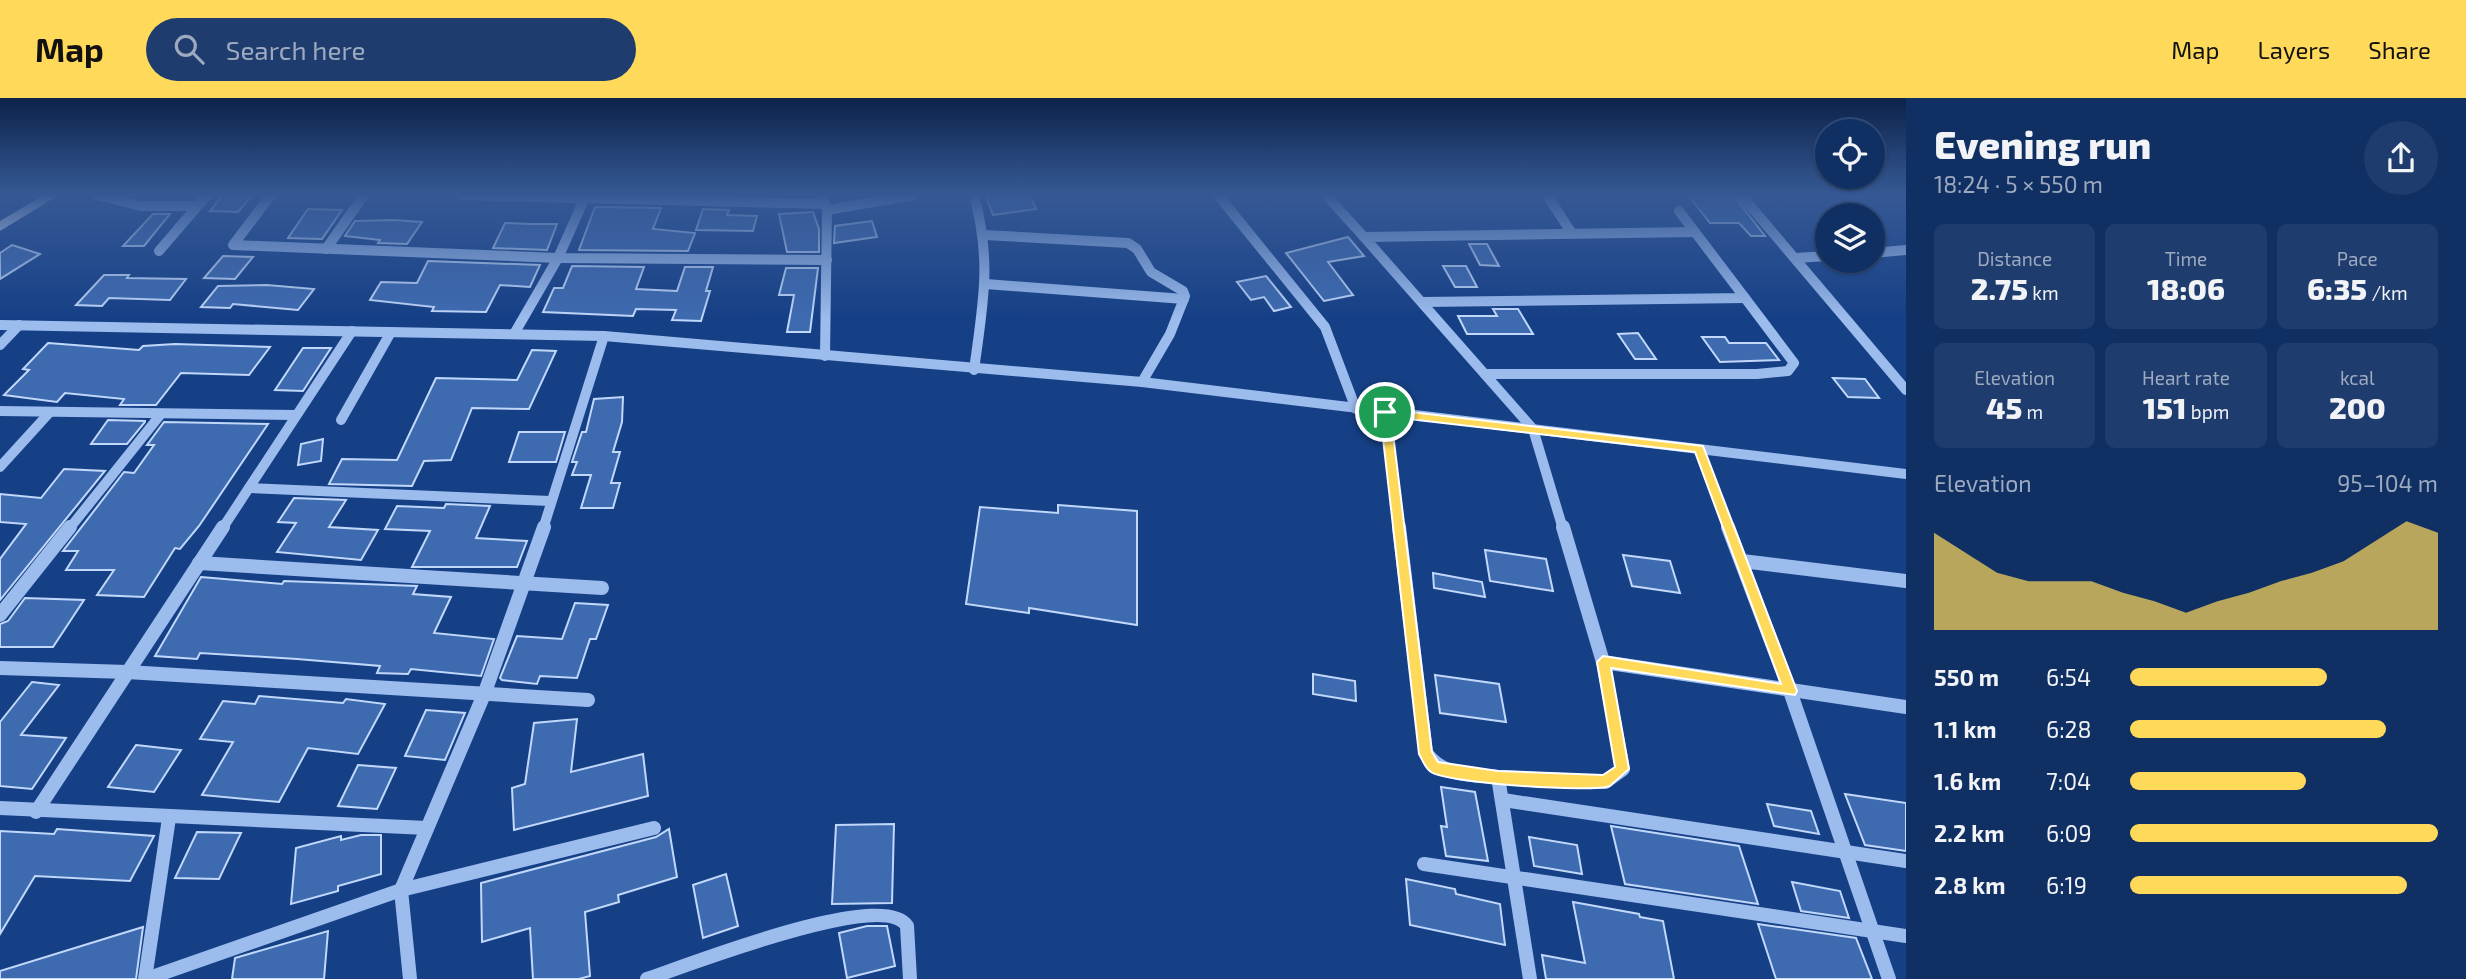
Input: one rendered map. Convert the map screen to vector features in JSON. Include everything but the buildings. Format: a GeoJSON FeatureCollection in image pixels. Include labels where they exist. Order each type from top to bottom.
{"type":"FeatureCollection","features":[{"type":"Feature","properties":{"kind":"street"},"geometry":{"type":"LineString","coordinates":[[159,251],[172,236]]}},
{"type":"Feature","properties":{"kind":"street"},"geometry":{"type":"LineString","coordinates":[[240,236],[233,245],[558,257],[827,260]]}},
{"type":"Feature","properties":{"kind":"street"},"geometry":{"type":"LineString","coordinates":[[326,249],[335,236]]}},
{"type":"Feature","properties":{"kind":"street"},"geometry":{"type":"LineString","coordinates":[[514,334],[567,236]]}},
{"type":"Feature","properties":{"kind":"street"},"geometry":{"type":"LineString","coordinates":[[825,356],[826,236]]}},
{"type":"Feature","properties":{"kind":"street"},"geometry":{"type":"LineString","coordinates":[[974,370],[986,284],[985,236]]}},
{"type":"Feature","properties":{"kind":"street"},"geometry":{"type":"LineString","coordinates":[[1005,236],[1128,243],[1138,249],[1151,272],[1183,292],[1184,299],[1170,334],[1142,382]]}},
{"type":"Feature","properties":{"kind":"street"},"geometry":{"type":"LineString","coordinates":[[1251,236],[1325,327],[1356,409]]}},
{"type":"Feature","properties":{"kind":"street"},"geometry":{"type":"LineString","coordinates":[[1364,237],[1401,236]]}},
{"type":"Feature","properties":{"kind":"street"},"geometry":{"type":"LineString","coordinates":[[1485,374],[1788,371],[1794,363],[1788,352],[1698,236]]}},
{"type":"Feature","properties":{"kind":"street"},"geometry":{"type":"LineString","coordinates":[[1777,236],[1906,390]]}},
{"type":"Feature","properties":{"kind":"street"},"geometry":{"type":"LineString","coordinates":[[1364,237],[1533,429],[1603,662],[1623,769],[1605,782],[1498,777],[1445,771],[1433,766],[1426,754],[1385,412]]}},
{"type":"Feature","properties":{"kind":"street"},"geometry":{"type":"LineString","coordinates":[[1885,252],[1906,250]]}},
{"type":"Feature","properties":{"kind":"street"},"geometry":{"type":"LineString","coordinates":[[1796,258],[1815,257]]}},
{"type":"Feature","properties":{"kind":"street"},"geometry":{"type":"LineString","coordinates":[[986,284],[1184,299]]}},
{"type":"Feature","properties":{"kind":"street"},"geometry":{"type":"LineString","coordinates":[[1422,302],[1745,298]]}},
{"type":"Feature","properties":{"kind":"street"},"geometry":{"type":"LineString","coordinates":[[0,325],[604,336],[974,370],[1142,382],[1906,474]]}},
{"type":"Feature","properties":{"kind":"street"},"geometry":{"type":"LineString","coordinates":[[0,345],[19,325]]}},
{"type":"Feature","properties":{"kind":"street"},"geometry":{"type":"LineString","coordinates":[[36,812],[352,331]]}},
{"type":"Feature","properties":{"kind":"street"},"geometry":{"type":"LineString","coordinates":[[341,420],[391,332]]}},
{"type":"Feature","properties":{"kind":"street"},"geometry":{"type":"LineString","coordinates":[[410,979],[401,890],[485,692],[526,584],[604,336]]}},
{"type":"Feature","properties":{"kind":"street"},"geometry":{"type":"LineString","coordinates":[[0,411],[295,415]]}},
{"type":"Feature","properties":{"kind":"street"},"geometry":{"type":"LineString","coordinates":[[0,467],[50,412]]}},
{"type":"Feature","properties":{"kind":"street"},"geometry":{"type":"LineString","coordinates":[[0,615],[161,414]]}},
{"type":"Feature","properties":{"kind":"street"},"geometry":{"type":"LineString","coordinates":[[1699,449],[1790,691],[1889,979]]}},
{"type":"Feature","properties":{"kind":"street"},"geometry":{"type":"LineString","coordinates":[[249,488],[550,501]]}},
{"type":"Feature","properties":{"kind":"street"},"geometry":{"type":"LineString","coordinates":[[1742,561],[1906,581]]}},
{"type":"Feature","properties":{"kind":"street"},"geometry":{"type":"LineString","coordinates":[[199,563],[602,588]]}},
{"type":"Feature","properties":{"kind":"street"},"geometry":{"type":"LineString","coordinates":[[1603,662],[1906,707]]}},
{"type":"Feature","properties":{"kind":"street"},"geometry":{"type":"LineString","coordinates":[[0,668],[127,672],[587,700]]}},
{"type":"Feature","properties":{"kind":"street"},"geometry":{"type":"LineString","coordinates":[[1498,777],[1530,979]]}},
{"type":"Feature","properties":{"kind":"street"},"geometry":{"type":"LineString","coordinates":[[1503,800],[1906,861]]}},
{"type":"Feature","properties":{"kind":"street"},"geometry":{"type":"LineString","coordinates":[[0,808],[36,812],[427,828]]}},
{"type":"Feature","properties":{"kind":"street"},"geometry":{"type":"LineString","coordinates":[[169,818],[146,979],[401,890],[654,828]]}},
{"type":"Feature","properties":{"kind":"street"},"geometry":{"type":"LineString","coordinates":[[1424,864],[1906,936]]}},
{"type":"Feature","properties":{"kind":"street"},"geometry":{"type":"LineString","coordinates":[[648,979],[799,929],[854,915],[893,914],[905,922],[909,932],[909,979]]}},
{"type":"Feature","properties":{"kind":"route"},"geometry":{"type":"LineString","coordinates":[[1385,412],[1699,449],[1790,691],[1707,676],[1603,662],[1623,769],[1605,782],[1498,777],[1445,771],[1433,766],[1426,754],[1385,412]]}}]}
